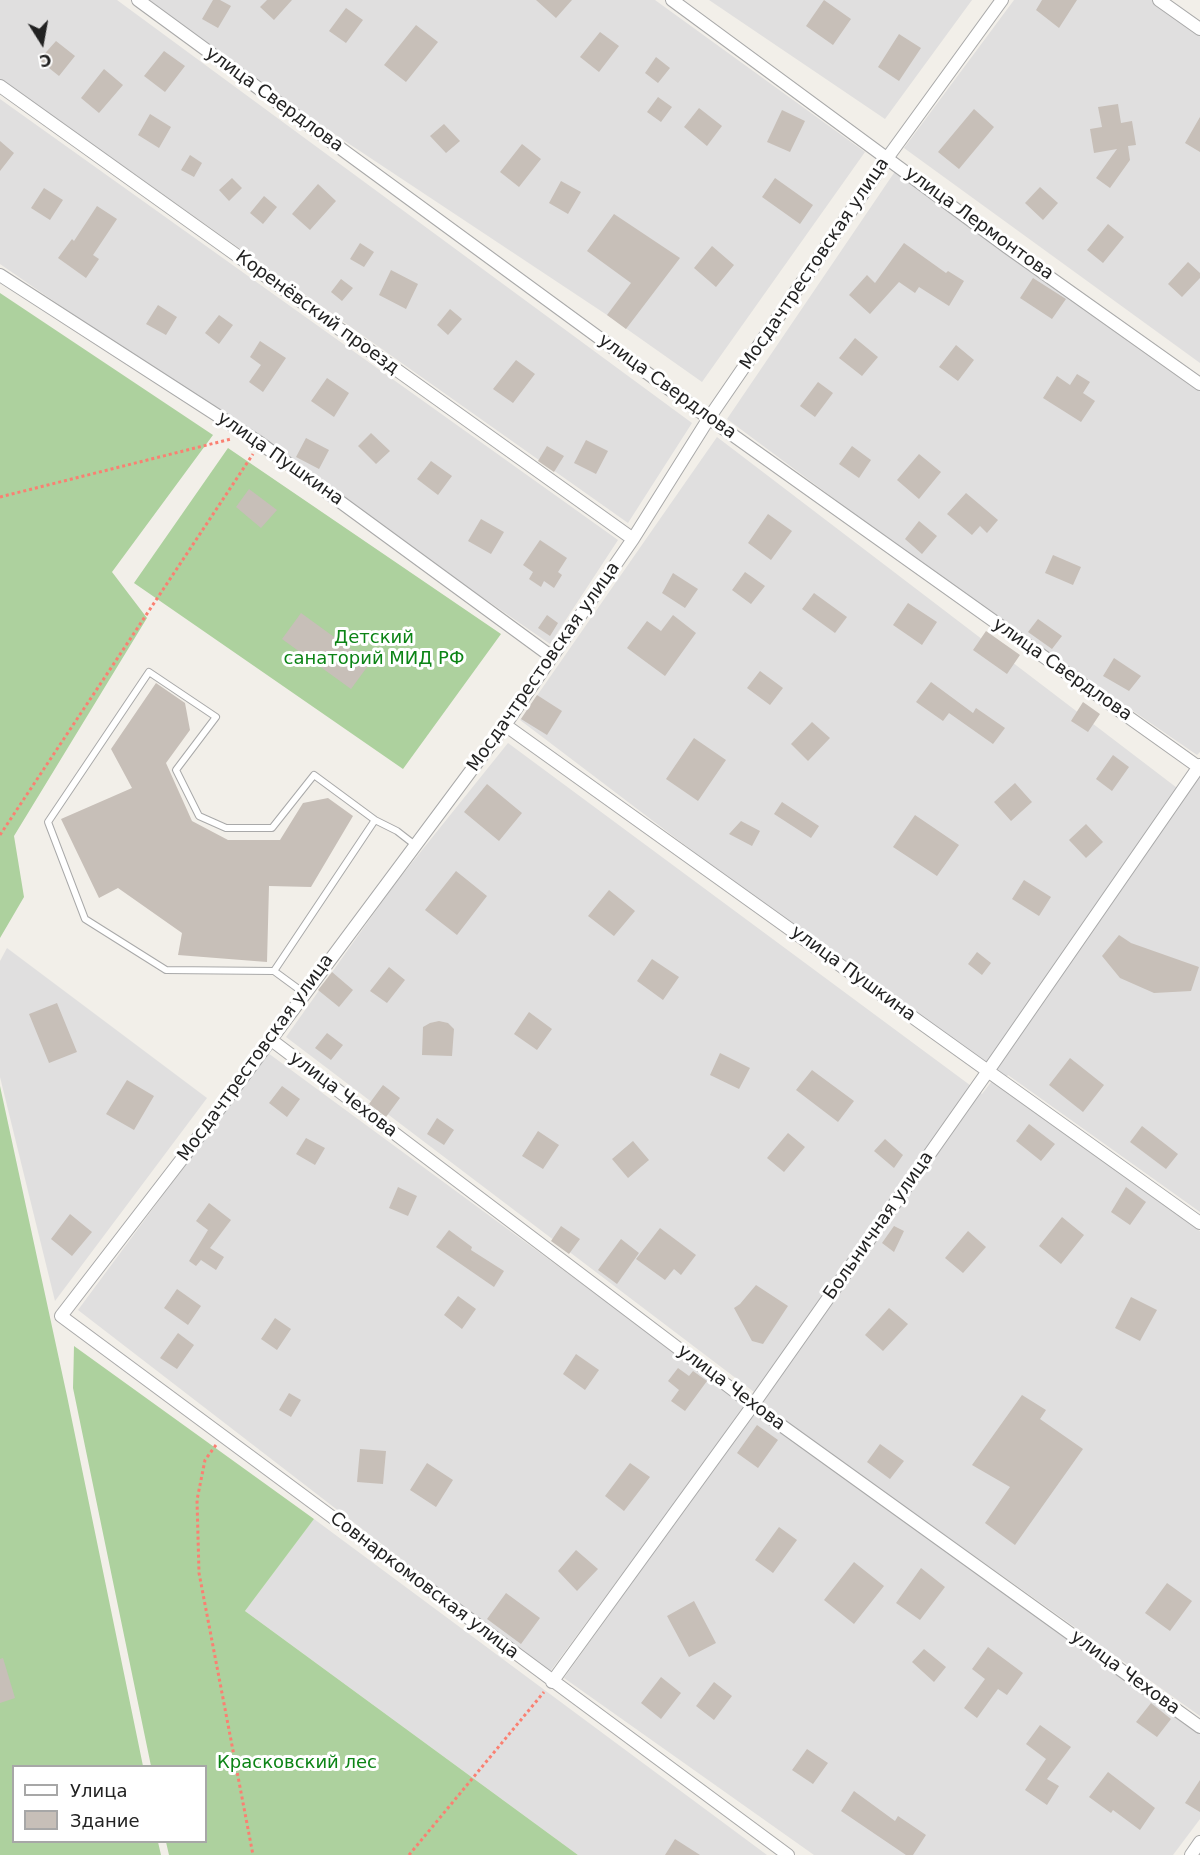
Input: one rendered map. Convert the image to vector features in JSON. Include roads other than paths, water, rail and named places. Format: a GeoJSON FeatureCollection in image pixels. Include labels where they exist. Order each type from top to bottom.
{"type":"FeatureCollection","features":[{"type":"Feature","properties":{"kind":"street","name":"улица Свердлова"},"geometry":{"type":"LineString","coordinates":[[138,0],[709,418],[1199,767]]}},
{"type":"Feature","properties":{"kind":"street","name":"улица Лермонтова"},"geometry":{"type":"LineString","coordinates":[[672,0],[1007,247],[1200,384]]}},
{"type":"Feature","properties":{"kind":"street","name":"Мосдачтрестовская улица"},"geometry":{"type":"LineString","coordinates":[[61,1316],[185,1155],[505,724],[633,539],[709,418],[888,158],[1002,0]]}},
{"type":"Feature","properties":{"kind":"street"},"geometry":{"type":"LineString","coordinates":[[1159,0],[1200,28]]}},
{"type":"Feature","properties":{"kind":"street","name":"Коренёвский проезд"},"geometry":{"type":"LineString","coordinates":[[0,86],[633,539]]}},
{"type":"Feature","properties":{"kind":"street","name":"улица Пушкина"},"geometry":{"type":"LineString","coordinates":[[0,275],[248,434],[552,657]]}},
{"type":"Feature","properties":{"kind":"street","name":"улица Пушкина"},"geometry":{"type":"LineString","coordinates":[[505,724],[1200,1223]]}},
{"type":"Feature","properties":{"kind":"street","name":"Больничная улица"},"geometry":{"type":"LineString","coordinates":[[552,1682],[753,1405],[1199,767]]}},
{"type":"Feature","properties":{"kind":"street","name":"улица Чехова"},"geometry":{"type":"LineString","coordinates":[[270,1039],[753,1405],[1200,1727]]}},
{"type":"Feature","properties":{"kind":"street","name":"Совнаркомовская улица"},"geometry":{"type":"LineString","coordinates":[[61,1316],[788,1855]]}},
{"type":"Feature","properties":{"kind":"street"},"geometry":{"type":"LineString","coordinates":[[1191,1855],[1200,1842]]}},
{"type":"Feature","properties":{"kind":"lane"},"geometry":{"type":"LineString","coordinates":[[304,993],[274,971],[166,970],[85,919],[48,822],[150,672],[216,717],[176,770],[199,816],[226,828],[272,828],[314,775],[375,820],[397,831],[415,845]]}},
{"type":"Feature","properties":{"kind":"lane"},"geometry":{"type":"LineString","coordinates":[[274,971],[375,820]]}},
{"type":"Feature","properties":{"kind":"park label","name":"Детский санаторий МИД РФ"},"geometry":{"type":"Point","coordinates":[374,648]}},
{"type":"Feature","properties":{"kind":"park label","name":"Красковский лес"},"geometry":{"type":"Point","coordinates":[297,1763]}}]}
